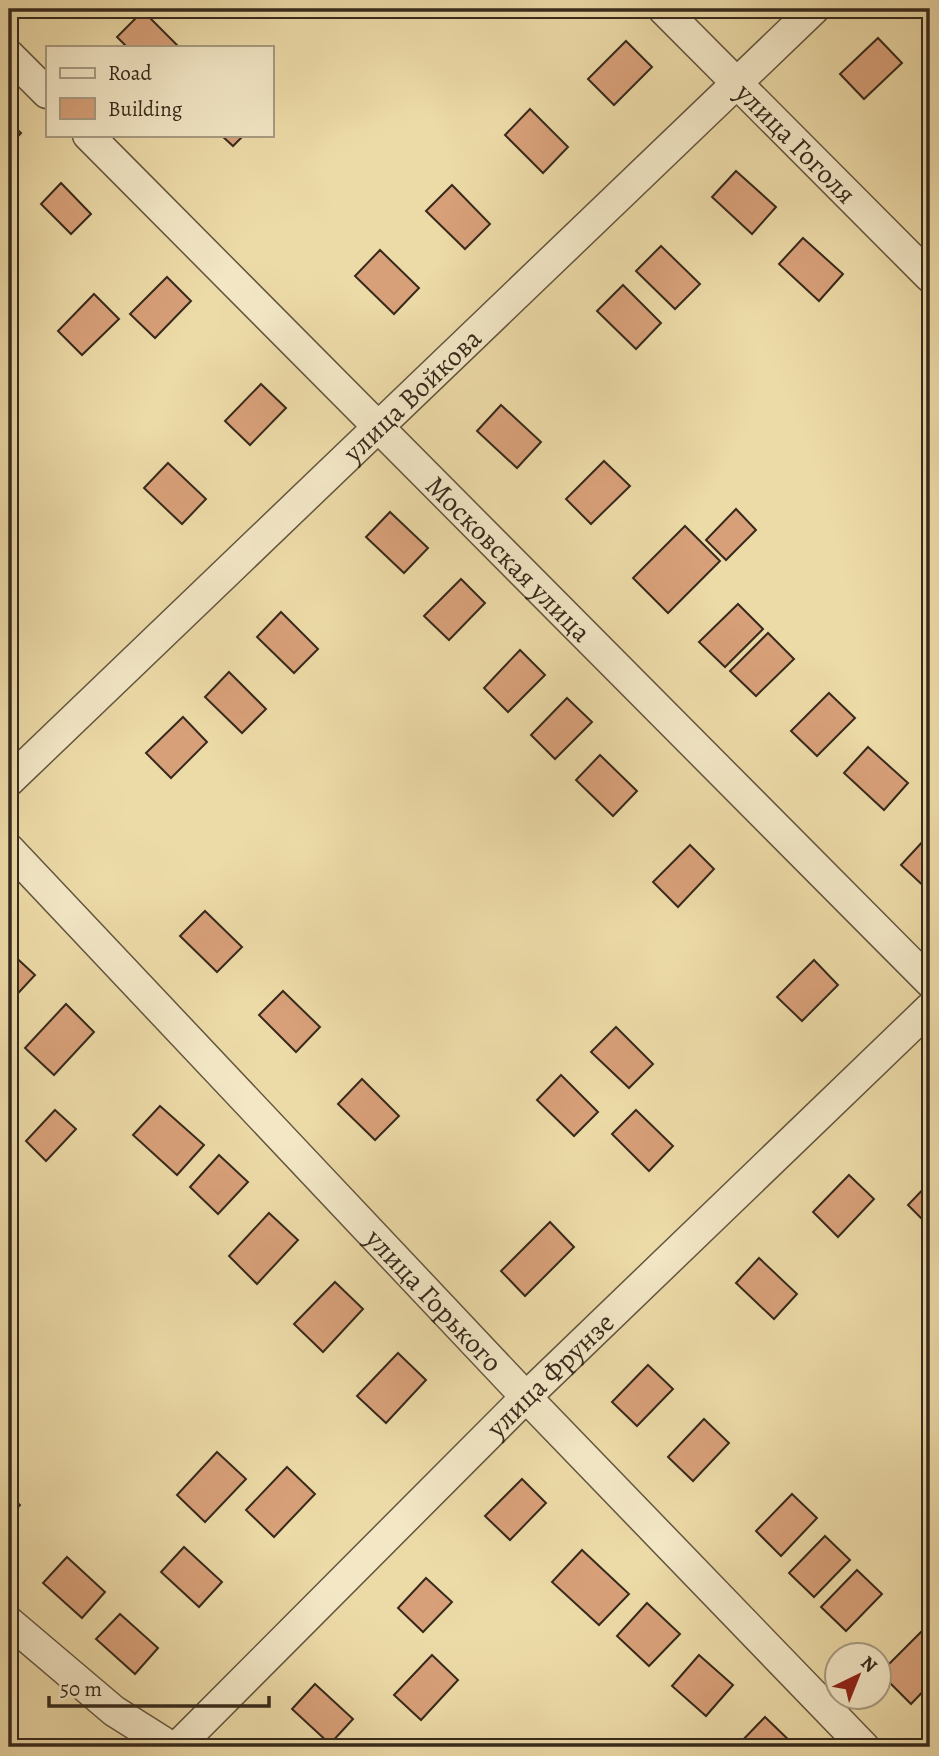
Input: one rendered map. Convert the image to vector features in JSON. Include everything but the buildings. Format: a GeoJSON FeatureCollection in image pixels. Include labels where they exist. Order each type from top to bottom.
{"type":"FeatureCollection","features":[{"type":"Feature","properties":{"kind":"street","name":"улица Гоголя"},"geometry":{"type":"LineString","coordinates":[[663,9],[930,277]]}},
{"type":"Feature","properties":{"kind":"street","name":"улица Войкова"},"geometry":{"type":"LineString","coordinates":[[9,781],[814,9]]}},
{"type":"Feature","properties":{"kind":"street"},"geometry":{"type":"LineString","coordinates":[[9,55],[46,92]]}},
{"type":"Feature","properties":{"kind":"street","name":"Московская улица"},"geometry":{"type":"LineString","coordinates":[[89,136],[930,982]]}},
{"type":"Feature","properties":{"kind":"street","name":"улица Горького"},"geometry":{"type":"LineString","coordinates":[[9,849],[526,1397],[864,1747]]}},
{"type":"Feature","properties":{"kind":"street","name":"улица Фрунзе"},"geometry":{"type":"LineString","coordinates":[[177,1747],[526,1397],[930,1008]]}},
{"type":"Feature","properties":{"kind":"street"},"geometry":{"type":"LineString","coordinates":[[9,1622],[114,1711],[170,1747]]}}]}
